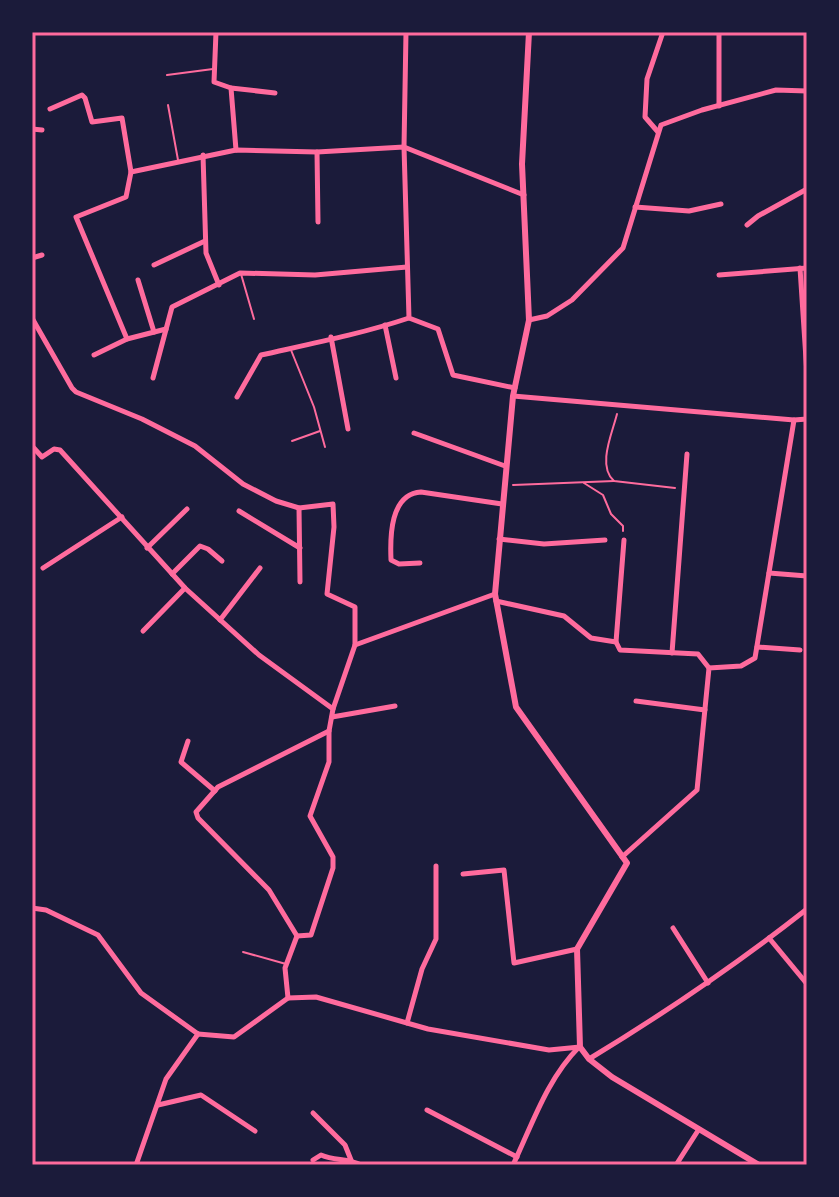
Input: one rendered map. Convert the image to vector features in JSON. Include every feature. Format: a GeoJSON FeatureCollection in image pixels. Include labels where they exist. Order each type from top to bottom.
{"type":"FeatureCollection","features":[{"type":"Feature","properties":{"kind":"street"},"geometry":{"type":"LineString","coordinates":[[216,32],[215,83],[275,93]]}},
{"type":"Feature","properties":{"kind":"street"},"geometry":{"type":"LineString","coordinates":[[406,32],[404,147],[409,318]]}},
{"type":"Feature","properties":{"kind":"street"},"geometry":{"type":"LineString","coordinates":[[529,32],[522,164],[529,320],[514,392],[503,485],[495,598],[516,707],[627,863],[577,949],[580,1047],[589,1059],[612,1077],[759,1165]]}},
{"type":"Feature","properties":{"kind":"street"},"geometry":{"type":"LineString","coordinates":[[658,133],[645,117],[647,79],[663,32]]}},
{"type":"Feature","properties":{"kind":"street"},"geometry":{"type":"LineString","coordinates":[[719,32],[719,106]]}},
{"type":"Feature","properties":{"kind":"street"},"geometry":{"type":"LineString","coordinates":[[231,88],[236,150]]}},
{"type":"Feature","properties":{"kind":"street"},"geometry":{"type":"LineString","coordinates":[[529,320],[547,316],[572,300],[623,248],[661,125],[776,90],[807,91]]}},
{"type":"Feature","properties":{"kind":"street"},"geometry":{"type":"LineString","coordinates":[[50,109],[82,95],[92,122],[122,118],[131,172],[126,197],[76,217],[127,339]]}},
{"type":"Feature","properties":{"kind":"street"},"geometry":{"type":"LineString","coordinates":[[32,129],[42,130]]}},
{"type":"Feature","properties":{"kind":"street"},"geometry":{"type":"LineString","coordinates":[[131,172],[236,150],[317,152],[404,147],[524,195]]}},
{"type":"Feature","properties":{"kind":"street"},"geometry":{"type":"LineString","coordinates":[[317,152],[318,222]]}},
{"type":"Feature","properties":{"kind":"street"},"geometry":{"type":"LineString","coordinates":[[203,155],[206,253],[219,285]]}},
{"type":"Feature","properties":{"kind":"street"},"geometry":{"type":"LineString","coordinates":[[747,225],[807,189]]}},
{"type":"Feature","properties":{"kind":"street"},"geometry":{"type":"LineString","coordinates":[[635,207],[689,211],[721,204]]}},
{"type":"Feature","properties":{"kind":"street"},"geometry":{"type":"LineString","coordinates":[[154,265],[205,241]]}},
{"type":"Feature","properties":{"kind":"street"},"geometry":{"type":"LineString","coordinates":[[32,258],[42,255]]}},
{"type":"Feature","properties":{"kind":"street"},"geometry":{"type":"LineString","coordinates":[[153,378],[172,307],[240,273],[315,275],[407,267]]}},
{"type":"Feature","properties":{"kind":"street"},"geometry":{"type":"LineString","coordinates":[[719,275],[804,268],[807,374]]}},
{"type":"Feature","properties":{"kind":"street"},"geometry":{"type":"LineString","coordinates":[[138,280],[154,332]]}},
{"type":"Feature","properties":{"kind":"street"},"geometry":{"type":"LineString","coordinates":[[32,318],[34,328],[76,392],[142,419],[195,446],[243,484],[276,501],[299,508],[333,504],[334,527],[327,594],[355,607],[355,645],[333,709],[329,762],[310,816],[333,857],[333,868],[311,935],[297,936]]}},
{"type":"Feature","properties":{"kind":"street"},"geometry":{"type":"LineString","coordinates":[[237,397],[261,355],[409,318],[438,329],[453,375],[514,392],[619,405],[807,419]]}},
{"type":"Feature","properties":{"kind":"street"},"geometry":{"type":"LineString","coordinates":[[385,325],[396,378]]}},
{"type":"Feature","properties":{"kind":"street"},"geometry":{"type":"LineString","coordinates":[[94,355],[127,339],[166,329]]}},
{"type":"Feature","properties":{"kind":"street"},"geometry":{"type":"LineString","coordinates":[[331,337],[348,429]]}},
{"type":"Feature","properties":{"kind":"street"},"geometry":{"type":"LineString","coordinates":[[709,668],[741,666],[755,658],[794,420]]}},
{"type":"Feature","properties":{"kind":"street"},"geometry":{"type":"LineString","coordinates":[[414,433],[505,466]]}},
{"type":"Feature","properties":{"kind":"street"},"geometry":{"type":"LineString","coordinates":[[32,446],[42,457],[54,449],[60,450],[185,588],[259,655],[333,709]]}},
{"type":"Feature","properties":{"kind":"street"},"geometry":{"type":"LineString","coordinates":[[672,653],[687,454]]}},
{"type":"Feature","properties":{"kind":"street"},"geometry":{"type":"LineString","coordinates":[[420,563],[399,564],[391,560],[396,510],[411,494],[421,492],[502,504]]}},
{"type":"Feature","properties":{"kind":"street"},"geometry":{"type":"LineString","coordinates":[[299,508],[300,582]]}},
{"type":"Feature","properties":{"kind":"street"},"geometry":{"type":"LineString","coordinates":[[147,548],[187,509]]}},
{"type":"Feature","properties":{"kind":"street"},"geometry":{"type":"LineString","coordinates":[[239,511],[300,548]]}},
{"type":"Feature","properties":{"kind":"street"},"geometry":{"type":"LineString","coordinates":[[43,568],[122,517]]}},
{"type":"Feature","properties":{"kind":"street"},"geometry":{"type":"LineString","coordinates":[[499,539],[544,544],[605,540]]}},
{"type":"Feature","properties":{"kind":"street"},"geometry":{"type":"LineString","coordinates":[[622,857],[697,790],[709,668],[698,654],[620,650],[616,642],[624,540]]}},
{"type":"Feature","properties":{"kind":"street"},"geometry":{"type":"LineString","coordinates":[[172,574],[200,546],[222,561]]}},
{"type":"Feature","properties":{"kind":"street"},"geometry":{"type":"LineString","coordinates":[[220,620],[260,568]]}},
{"type":"Feature","properties":{"kind":"street"},"geometry":{"type":"LineString","coordinates":[[769,573],[807,576]]}},
{"type":"Feature","properties":{"kind":"street"},"geometry":{"type":"LineString","coordinates":[[143,631],[185,588]]}},
{"type":"Feature","properties":{"kind":"street"},"geometry":{"type":"LineString","coordinates":[[355,645],[495,598],[564,616],[591,638],[616,642]]}},
{"type":"Feature","properties":{"kind":"street"},"geometry":{"type":"LineString","coordinates":[[757,647],[800,650]]}},
{"type":"Feature","properties":{"kind":"street"},"geometry":{"type":"LineString","coordinates":[[636,701],[705,710]]}},
{"type":"Feature","properties":{"kind":"street"},"geometry":{"type":"LineString","coordinates":[[332,717],[395,706]]}},
{"type":"Feature","properties":{"kind":"street"},"geometry":{"type":"LineString","coordinates":[[297,936],[269,890],[196,816],[197,810],[215,791],[329,731]]}},
{"type":"Feature","properties":{"kind":"street"},"geometry":{"type":"LineString","coordinates":[[188,741],[181,762],[215,791]]}},
{"type":"Feature","properties":{"kind":"street"},"geometry":{"type":"LineString","coordinates":[[407,1023],[422,969],[436,939],[436,866]]}},
{"type":"Feature","properties":{"kind":"street"},"geometry":{"type":"LineString","coordinates":[[463,874],[504,870],[514,963],[577,949]]}},
{"type":"Feature","properties":{"kind":"street"},"geometry":{"type":"LineString","coordinates":[[32,908],[46,910],[98,935],[141,993],[198,1034],[234,1037],[288,998],[316,997],[407,1023],[549,1050],[580,1047]]}},
{"type":"Feature","properties":{"kind":"street"},"geometry":{"type":"LineString","coordinates":[[589,1059],[708,983],[807,909]]}},
{"type":"Feature","properties":{"kind":"street"},"geometry":{"type":"LineString","coordinates":[[673,928],[708,983]]}},
{"type":"Feature","properties":{"kind":"street"},"geometry":{"type":"LineString","coordinates":[[288,998],[287,964],[297,936]]}},
{"type":"Feature","properties":{"kind":"street"},"geometry":{"type":"LineString","coordinates":[[769,938],[807,984]]}},
{"type":"Feature","properties":{"kind":"street"},"geometry":{"type":"LineString","coordinates":[[136,1165],[166,1079],[198,1034]]}},
{"type":"Feature","properties":{"kind":"street"},"geometry":{"type":"LineString","coordinates":[[513,1165],[553,1080],[564,1062],[580,1047]]}},
{"type":"Feature","properties":{"kind":"street"},"geometry":{"type":"LineString","coordinates":[[157,1105],[201,1095],[255,1131]]}},
{"type":"Feature","properties":{"kind":"street"},"geometry":{"type":"LineString","coordinates":[[427,1110],[517,1157]]}},
{"type":"Feature","properties":{"kind":"street"},"geometry":{"type":"LineString","coordinates":[[313,1113],[345,1145],[351,1160]]}},
{"type":"Feature","properties":{"kind":"street"},"geometry":{"type":"LineString","coordinates":[[676,1165],[699,1129]]}},
{"type":"Feature","properties":{"kind":"street"},"geometry":{"type":"LineString","coordinates":[[312,1163],[321,1155],[334,1161],[351,1160],[361,1165]]}},
{"type":"Feature","properties":{"kind":"lane"},"geometry":{"type":"LineString","coordinates":[[167,75],[214,69]]}},
{"type":"Feature","properties":{"kind":"lane"},"geometry":{"type":"LineString","coordinates":[[168,105],[178,161]]}},
{"type":"Feature","properties":{"kind":"lane"},"geometry":{"type":"LineString","coordinates":[[240,273],[254,319]]}},
{"type":"Feature","properties":{"kind":"lane"},"geometry":{"type":"LineString","coordinates":[[291,349],[325,447]]}},
{"type":"Feature","properties":{"kind":"lane"},"geometry":{"type":"LineString","coordinates":[[292,441],[321,430]]}},
{"type":"Feature","properties":{"kind":"lane"},"geometry":{"type":"LineString","coordinates":[[243,952],[287,964]]}},
{"type":"Feature","properties":{"kind":"path"},"geometry":{"type":"LineString","coordinates":[[614,481],[607,475],[605,465],[619,405]]}},
{"type":"Feature","properties":{"kind":"path"},"geometry":{"type":"LineString","coordinates":[[503,485],[614,481],[683,489]]}},
{"type":"Feature","properties":{"kind":"path"},"geometry":{"type":"LineString","coordinates":[[583,482],[603,495],[611,514],[623,526],[624,540]]}}]}
